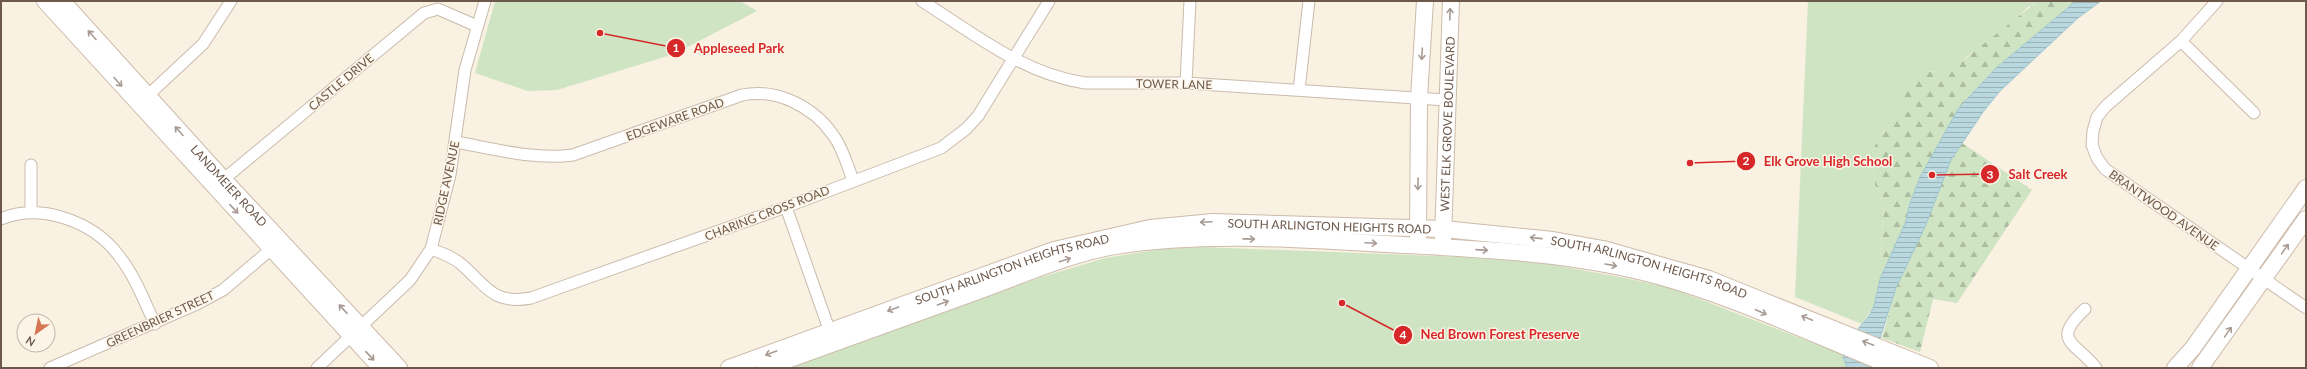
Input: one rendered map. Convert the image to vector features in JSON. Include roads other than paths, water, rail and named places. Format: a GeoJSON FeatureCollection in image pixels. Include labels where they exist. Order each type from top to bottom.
{"type":"FeatureCollection","features":[{"type":"Feature","properties":{"kind":"main road","name":"LANDMEIER ROAD"},"geometry":{"type":"LineString","coordinates":[[45,1],[142,100],[357,332],[399,368]]}},
{"type":"Feature","properties":{"kind":"main road","name":"LANDMEIER ROAD"},"geometry":{"type":"LineString","coordinates":[[62,1],[142,100]]}},
{"type":"Feature","properties":{"kind":"main road"},"geometry":{"type":"LineString","coordinates":[[1418,246],[1419,98],[1424,1]]}},
{"type":"Feature","properties":{"kind":"main road","name":"WEST ELK GROVE BOULEVARD"},"geometry":{"type":"LineString","coordinates":[[1443,247],[1450,1]]}},
{"type":"Feature","properties":{"kind":"main road"},"geometry":{"type":"LineString","coordinates":[[2175,368],[2194,348],[2306,188]]}},
{"type":"Feature","properties":{"kind":"main road"},"geometry":{"type":"LineString","coordinates":[[2200,368],[2306,219]]}},
{"type":"Feature","properties":{"kind":"main road","name":"SOUTH ARLINGTON HEIGHTS ROAD"},"geometry":{"type":"LineString","coordinates":[[729,368],[1054,250],[1150,228],[1213,222],[1443,229],[1553,240],[1610,251],[1709,279],[1892,362],[1930,368]]}},
{"type":"Feature","properties":{"kind":"main road","name":"SOUTH ARLINGTON HEIGHTS ROAD"},"geometry":{"type":"LineString","coordinates":[[765,368],[1009,278],[1086,253],[1115,246],[1168,241],[1217,239],[1316,240],[1443,247],[1546,256],[1636,270],[1706,290],[1841,338]]}},
{"type":"Feature","properties":{"kind":"main road","name":"LANDMEIER ROAD"},"geometry":{"type":"LineString","coordinates":[[357,332],[381,368]]}},
{"type":"Feature","properties":{"kind":"street"},"geometry":{"type":"LineString","coordinates":[[142,100],[202,44],[231,1]]}},
{"type":"Feature","properties":{"kind":"street","name":"RIDGE AVENUE"},"geometry":{"type":"LineString","coordinates":[[317,368],[357,332],[410,280],[430,249],[440,217],[456,142],[466,70],[485,1]]}},
{"type":"Feature","properties":{"kind":"street","name":"TOWER LANE"},"geometry":{"type":"LineString","coordinates":[[922,1],[1014,59],[1049,74],[1085,83],[1186,83],[1446,100]]}},
{"type":"Feature","properties":{"kind":"street","name":"CHARING CROSS ROAD"},"geometry":{"type":"LineString","coordinates":[[430,249],[453,258],[492,294],[500,299],[515,301],[531,298],[786,208],[853,180],[919,157],[941,148],[958,136],[978,116],[1049,1]]}},
{"type":"Feature","properties":{"kind":"street"},"geometry":{"type":"LineString","coordinates":[[1186,83],[1190,1]]}},
{"type":"Feature","properties":{"kind":"street"},"geometry":{"type":"LineString","coordinates":[[1299,90],[1309,1]]}},
{"type":"Feature","properties":{"kind":"street","name":"BRANTWOOD AVENUE"},"geometry":{"type":"LineString","coordinates":[[2217,1],[2181,41],[2101,111],[2092,131],[2094,152],[2105,169],[2306,308]]}},
{"type":"Feature","properties":{"kind":"street","name":"CASTLE DRIVE"},"geometry":{"type":"LineString","coordinates":[[218,183],[424,13],[438,8],[477,26]]}},
{"type":"Feature","properties":{"kind":"street"},"geometry":{"type":"LineString","coordinates":[[2181,41],[2254,113]]}},
{"type":"Feature","properties":{"kind":"street","name":"EDGEWARE ROAD"},"geometry":{"type":"LineString","coordinates":[[456,142],[540,156],[556,157],[573,155],[742,95],[766,93],[789,99],[826,125],[840,146],[853,180]]}},
{"type":"Feature","properties":{"kind":"street"},"geometry":{"type":"LineString","coordinates":[[31,165],[32,212]]}},
{"type":"Feature","properties":{"kind":"street"},"geometry":{"type":"LineString","coordinates":[[786,208],[830,332]]}},
{"type":"Feature","properties":{"kind":"street"},"geometry":{"type":"LineString","coordinates":[[1,219],[32,212],[76,223],[96,234],[110,245],[130,271],[155,324]]}},
{"type":"Feature","properties":{"kind":"street","name":"GREENBRIER STREET"},"geometry":{"type":"LineString","coordinates":[[50,368],[155,324],[223,290],[276,245]]}},
{"type":"Feature","properties":{"kind":"street"},"geometry":{"type":"LineString","coordinates":[[2085,309],[2071,323],[2068,334],[2074,347],[2096,368]]}},
{"type":"Feature","properties":{"kind":"water"},"geometry":{"type":"Polygon","coordinates":[[[2076,1],[2101,1],[2078,18],[2000,91],[1983,112],[1951,160],[1925,227],[1896,288],[1877,348],[1885,368],[1847,368],[1843,357],[1844,350],[1850,338],[1869,316],[1874,306],[1880,279],[1906,221],[1909,206],[1920,177],[1958,109],[1996,68],[2076,1]]]}},
{"type":"Feature","properties":{"kind":"place","name":"Appleseed Park"},"geometry":{"type":"Point","coordinates":[600,33]}},
{"type":"Feature","properties":{"kind":"place","name":"Elk Grove High School"},"geometry":{"type":"Point","coordinates":[1690,163]}},
{"type":"Feature","properties":{"kind":"place","name":"Salt Creek"},"geometry":{"type":"Point","coordinates":[1932,175]}},
{"type":"Feature","properties":{"kind":"place","name":"Ned Brown Forest Preserve"},"geometry":{"type":"Point","coordinates":[1342,303]}}]}
